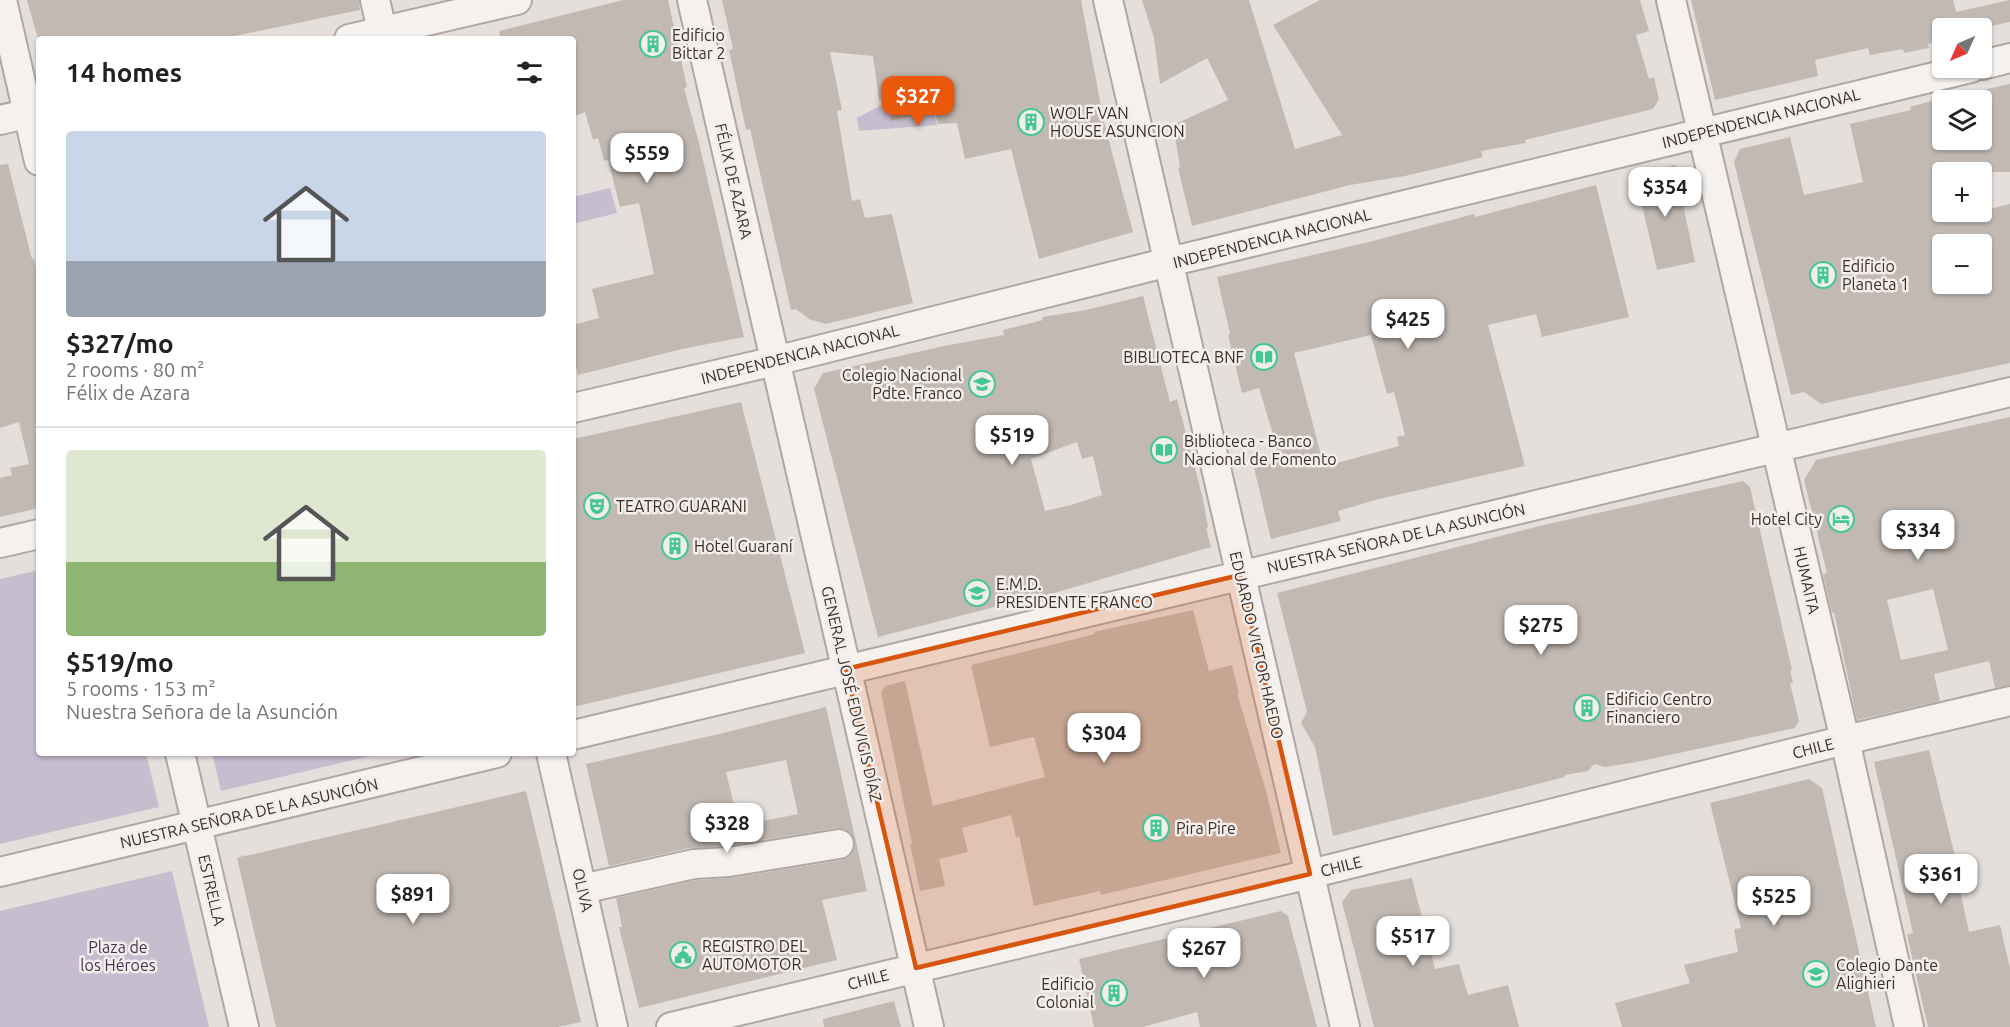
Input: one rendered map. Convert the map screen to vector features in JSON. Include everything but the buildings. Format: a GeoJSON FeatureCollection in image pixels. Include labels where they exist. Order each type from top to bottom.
{"type":"FeatureCollection","features":[{"type":"Feature","properties":{"kind":"street"},"geometry":{"type":"LineString","coordinates":[[2,0],[34,112],[36,132]]}},
{"type":"Feature","properties":{"kind":"street"},"geometry":{"type":"LineString","coordinates":[[375,0],[384,35],[517,0]]}},
{"type":"Feature","properties":{"kind":"street","name":"FÉLIX DE AZARA"},"geometry":{"type":"LineString","coordinates":[[692,0],[775,361]]}},
{"type":"Feature","properties":{"kind":"street","name":"EDUARDO VICTOR HAEDO"},"geometry":{"type":"LineString","coordinates":[[1108,0],[1345,1027]]}},
{"type":"Feature","properties":{"kind":"street","name":"HUMAITA"},"geometry":{"type":"LineString","coordinates":[[1671,0],[1845,740],[1909,1027]]}},
{"type":"Feature","properties":{"kind":"street"},"geometry":{"type":"LineString","coordinates":[[1992,62],[2010,58]]}},
{"type":"Feature","properties":{"kind":"street","name":"INDEPENDENCIA NACIONAL"},"geometry":{"type":"LineString","coordinates":[[576,407],[775,361],[1169,262],[1932,77]]}},
{"type":"Feature","properties":{"kind":"street"},"geometry":{"type":"LineString","coordinates":[[0,120],[34,112]]}},
{"type":"Feature","properties":{"kind":"street","name":"GENERAL JOSÉ EDUVIGIS DÍAZ"},"geometry":{"type":"LineString","coordinates":[[775,361],[929,1027]]}},
{"type":"Feature","properties":{"kind":"street","name":"NUESTRA SEÑORA DE LA ASUNCIÓN"},"geometry":{"type":"LineString","coordinates":[[576,734],[2010,392]]}},
{"type":"Feature","properties":{"kind":"street"},"geometry":{"type":"LineString","coordinates":[[0,543],[36,535]]}},
{"type":"Feature","properties":{"kind":"street","name":"CHILE"},"geometry":{"type":"LineString","coordinates":[[671,1027],[1310,874],[2010,701]]}},
{"type":"Feature","properties":{"kind":"street","name":"ESTRELLA"},"geometry":{"type":"LineString","coordinates":[[181,756],[244,1027]]}},
{"type":"Feature","properties":{"kind":"street","name":"NUESTRA SEÑORA DE LA ASUNCIÓN"},"geometry":{"type":"LineString","coordinates":[[0,872],[484,756]]}},
{"type":"Feature","properties":{"kind":"street","name":"OLIVA"},"geometry":{"type":"LineString","coordinates":[[552,756],[613,1027]]}},
{"type":"Feature","properties":{"kind":"street"},"geometry":{"type":"LineString","coordinates":[[582,889],[694,864],[729,862],[839,844]]}},
{"type":"Feature","properties":{"kind":"path"},"geometry":{"type":"LineString","coordinates":[[441,900],[526,795]]}},
{"type":"Feature","properties":{"kind":"path"},"geometry":{"type":"LineString","coordinates":[[399,820],[415,895]]}},
{"type":"Feature","properties":{"kind":"path"},"geometry":{"type":"LineString","coordinates":[[241,857],[393,913]]}},
{"type":"Feature","properties":{"kind":"path"},"geometry":{"type":"LineString","coordinates":[[425,894],[441,900],[454,919],[452,940],[444,952],[423,961],[401,954],[390,934],[389,925],[397,906],[405,899],[415,895],[425,894]]}},
{"type":"Feature","properties":{"kind":"path"},"geometry":{"type":"LineString","coordinates":[[454,919],[551,897]]}},
{"type":"Feature","properties":{"kind":"path"},"geometry":{"type":"LineString","coordinates":[[261,963],[390,934]]}},
{"type":"Feature","properties":{"kind":"path"},"geometry":{"type":"LineString","coordinates":[[452,940],[574,993]]}},
{"type":"Feature","properties":{"kind":"path"},"geometry":{"type":"LineString","coordinates":[[331,1027],[401,954]]}},
{"type":"Feature","properties":{"kind":"path"},"geometry":{"type":"LineString","coordinates":[[429,959],[447,1027]]}},
{"type":"Feature","properties":{"kind":"highlighted area"},"geometry":{"type":"Polygon","coordinates":[[[1240,575],[1310,874],[916,968],[846,669],[1240,575]]]}},
{"type":"Feature","properties":{"kind":"green space"},"geometry":{"type":"Polygon","coordinates":[[[926,81],[937,125],[859,131],[857,118],[926,81]]]}},
{"type":"Feature","properties":{"kind":"green space"},"geometry":{"type":"Polygon","coordinates":[[[610,188],[617,213],[576,223],[576,196],[610,188]]]}},
{"type":"Feature","properties":{"kind":"green space"},"geometry":{"type":"Polygon","coordinates":[[[36,571],[36,756],[147,756],[159,807],[0,844],[0,579],[36,571]]]}},
{"type":"Feature","properties":{"kind":"green space"},"geometry":{"type":"Polygon","coordinates":[[[213,756],[370,756],[221,791],[213,756]]]}},
{"type":"Feature","properties":{"kind":"green space","name":"Plaza de los Héroes"},"geometry":{"type":"Polygon","coordinates":[[[172,871],[209,1027],[0,1027],[0,911],[172,871]]]}},
{"type":"Feature","properties":{"kind":"shaded area"},"geometry":{"type":"Polygon","coordinates":[[[918,88],[923,113],[891,121],[888,105],[918,88]]]}},
{"type":"Feature","properties":{"kind":"place","name":"Edificio Bittar 2"},"geometry":{"type":"Point","coordinates":[653,44]}},
{"type":"Feature","properties":{"kind":"place","name":"WOLF VAN HOUSE ASUNCION"},"geometry":{"type":"Point","coordinates":[1031,122]}},
{"type":"Feature","properties":{"kind":"place","name":"Edificio Planeta 1"},"geometry":{"type":"Point","coordinates":[1823,275]}},
{"type":"Feature","properties":{"kind":"place","name":"BIBLIOTECA BNF"},"geometry":{"type":"Point","coordinates":[1264,357]}},
{"type":"Feature","properties":{"kind":"place","name":"Colegio Nacional Pdte. Franco"},"geometry":{"type":"Point","coordinates":[982,384]}},
{"type":"Feature","properties":{"kind":"place","name":"Biblioteca - Banco Nacional de Fomento"},"geometry":{"type":"Point","coordinates":[1164,450]}},
{"type":"Feature","properties":{"kind":"place","name":"TEATRO GUARANI"},"geometry":{"type":"Point","coordinates":[597,506]}},
{"type":"Feature","properties":{"kind":"place","name":"Hotel City"},"geometry":{"type":"Point","coordinates":[1841,519]}},
{"type":"Feature","properties":{"kind":"place","name":"Hotel Guaraní"},"geometry":{"type":"Point","coordinates":[675,546]}},
{"type":"Feature","properties":{"kind":"place","name":"E.M.D. PRESIDENTE FRANCO"},"geometry":{"type":"Point","coordinates":[977,593]}},
{"type":"Feature","properties":{"kind":"place","name":"Ediﬁcio Centro Financiero"},"geometry":{"type":"Point","coordinates":[1587,708]}},
{"type":"Feature","properties":{"kind":"place","name":"Pira Pire"},"geometry":{"type":"Point","coordinates":[1156,828]}},
{"type":"Feature","properties":{"kind":"place","name":"REGISTRO DEL AUTOMOTOR"},"geometry":{"type":"Point","coordinates":[683,955]}},
{"type":"Feature","properties":{"kind":"place","name":"Colegio Dante Alighieri"},"geometry":{"type":"Point","coordinates":[1816,974]}},
{"type":"Feature","properties":{"kind":"place","name":"Edificio Colonial"},"geometry":{"type":"Point","coordinates":[1114,993]}}]}
